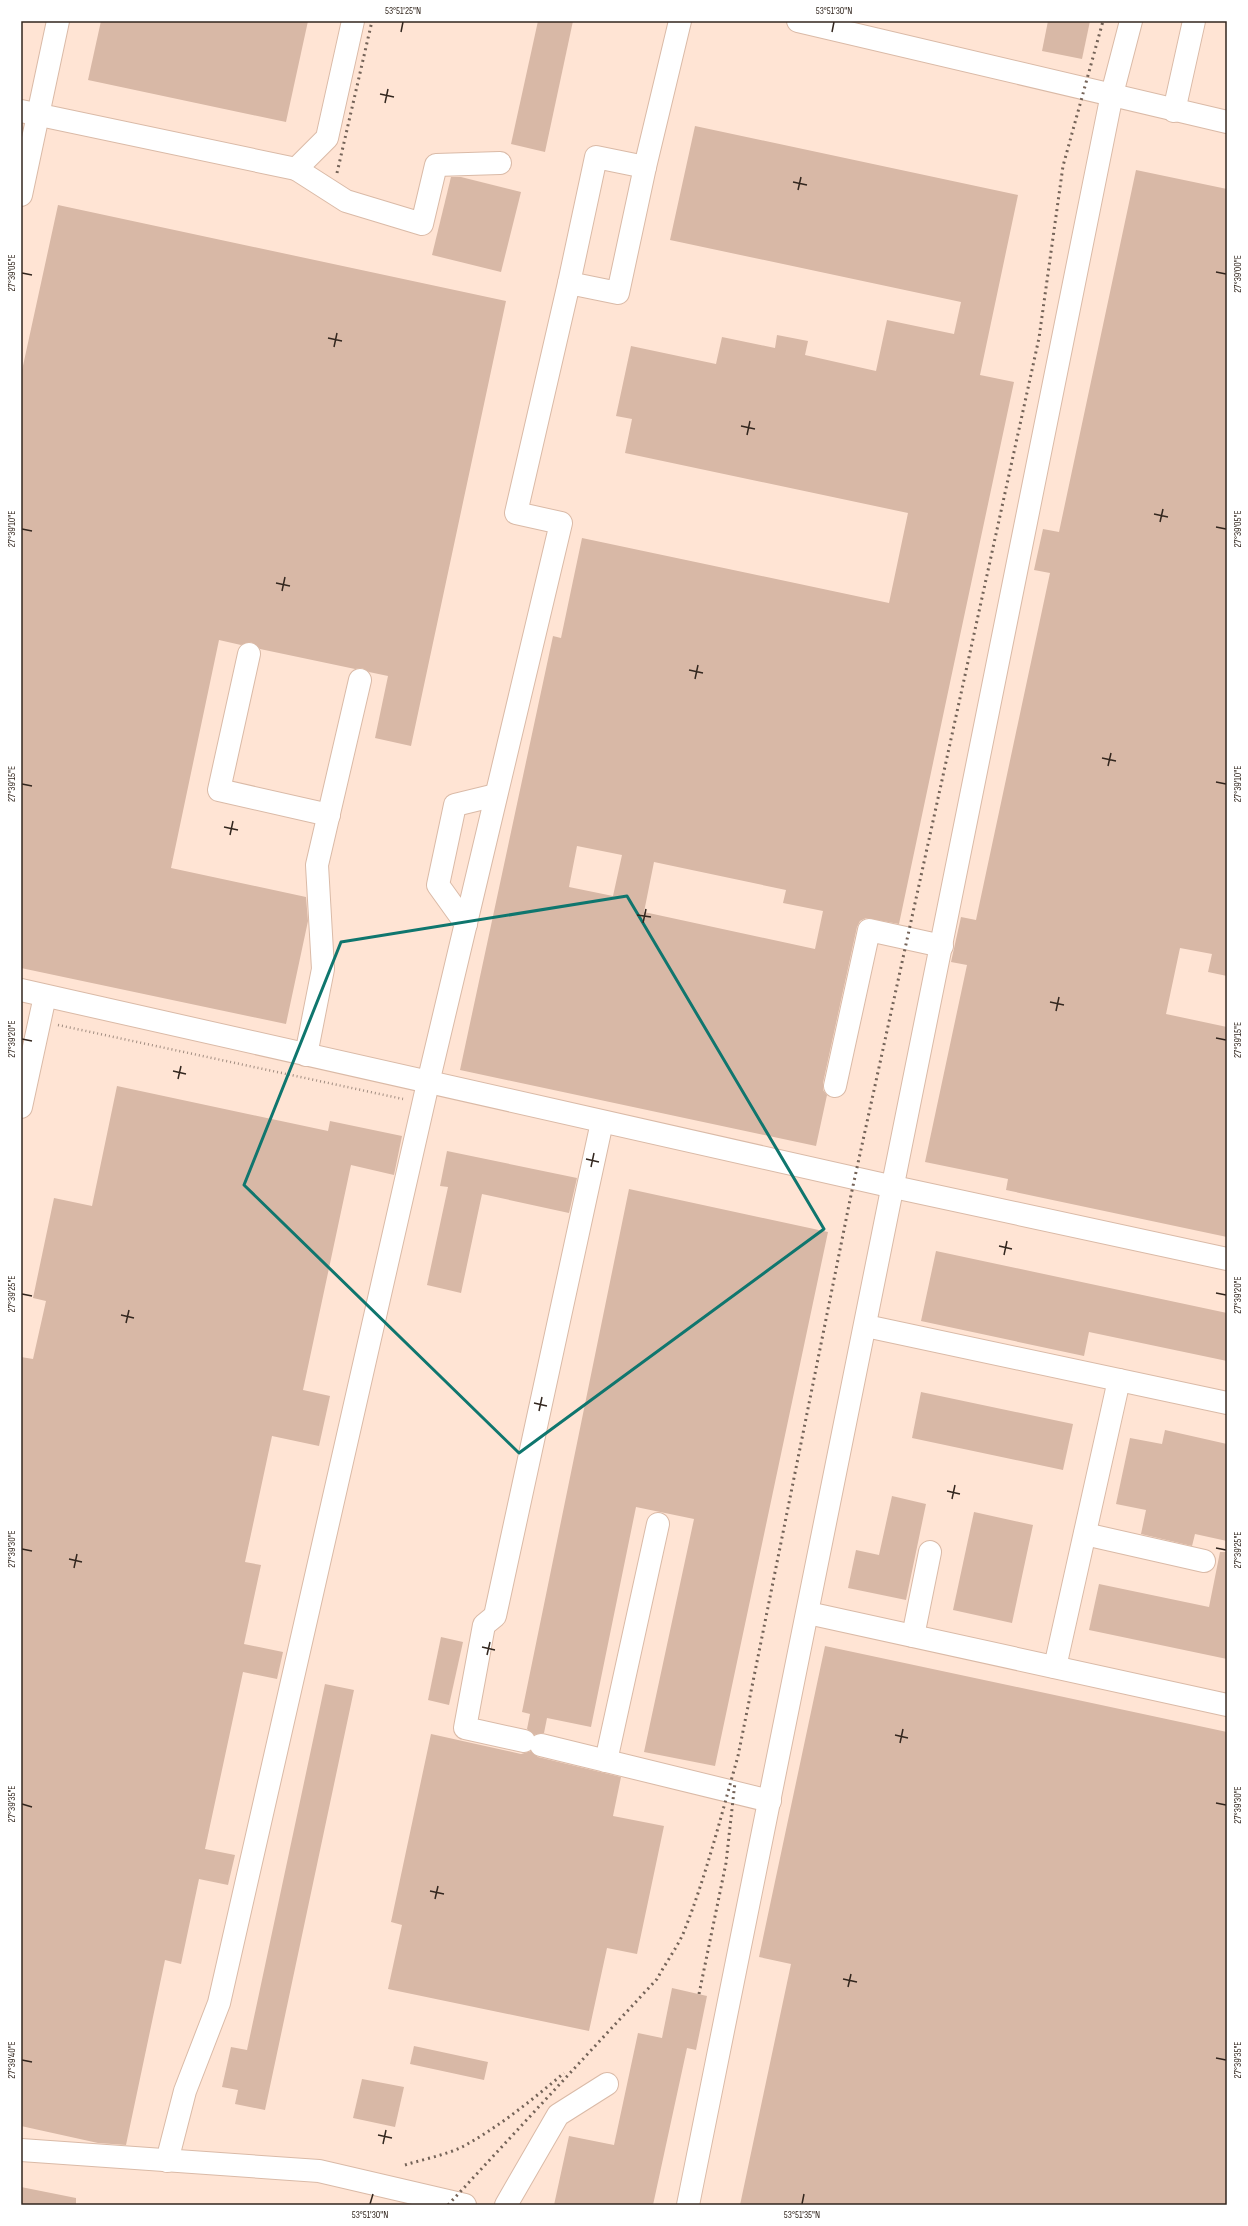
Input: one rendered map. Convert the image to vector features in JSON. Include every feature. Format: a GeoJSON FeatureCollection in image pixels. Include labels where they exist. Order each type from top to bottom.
{"type":"FeatureCollection","features":[{"type":"Feature","properties":{"kind":"lane"},"geometry":{"type":"LineString","coordinates":[[21,194],[30,113],[58,21]]}},
{"type":"Feature","properties":{"kind":"lane"},"geometry":{"type":"LineString","coordinates":[[296,170],[327,138],[354,21]]}},
{"type":"Feature","properties":{"kind":"lane"},"geometry":{"type":"LineString","coordinates":[[569,283],[618,293],[645,167],[680,21]]}},
{"type":"Feature","properties":{"kind":"lane"},"geometry":{"type":"LineString","coordinates":[[798,21],[1112,94],[1174,111],[1227,122]]}},
{"type":"Feature","properties":{"kind":"lane"},"geometry":{"type":"LineString","coordinates":[[688,2205],[894,1187],[1112,94],[1131,21]]}},
{"type":"Feature","properties":{"kind":"lane"},"geometry":{"type":"LineString","coordinates":[[1174,111],[1194,21]]}},
{"type":"Feature","properties":{"kind":"lane"},"geometry":{"type":"LineString","coordinates":[[30,113],[296,170],[346,201],[422,224],[436,165],[500,163]]}},
{"type":"Feature","properties":{"kind":"lane"},"geometry":{"type":"LineString","coordinates":[[167,2161],[185,2091],[219,2002],[426,1093],[561,523],[516,513],[569,283],[596,157],[645,167]]}},
{"type":"Feature","properties":{"kind":"lane"},"geometry":{"type":"LineString","coordinates":[[248,654],[219,790],[329,815]]}},
{"type":"Feature","properties":{"kind":"lane"},"geometry":{"type":"LineString","coordinates":[[306,1055],[323,970],[317,865],[360,680]]}},
{"type":"Feature","properties":{"kind":"lane"},"geometry":{"type":"LineString","coordinates":[[466,924],[438,885],[455,805],[496,795]]}},
{"type":"Feature","properties":{"kind":"lane"},"geometry":{"type":"LineString","coordinates":[[835,1086],[869,930],[942,946]]}},
{"type":"Feature","properties":{"kind":"lane"},"geometry":{"type":"LineString","coordinates":[[21,990],[306,1055],[426,1093],[602,1122],[1227,1259]]}},
{"type":"Feature","properties":{"kind":"lane"},"geometry":{"type":"LineString","coordinates":[[21,1107],[45,996]]}},
{"type":"Feature","properties":{"kind":"lane"},"geometry":{"type":"LineString","coordinates":[[602,1122],[495,1616],[484,1625],[465,1728],[770,1801]]}},
{"type":"Feature","properties":{"kind":"lane"},"geometry":{"type":"LineString","coordinates":[[866,1326],[1227,1403]]}},
{"type":"Feature","properties":{"kind":"lane"},"geometry":{"type":"LineString","coordinates":[[1055,1667],[1119,1380]]}},
{"type":"Feature","properties":{"kind":"lane"},"geometry":{"type":"LineString","coordinates":[[606,1761],[658,1524]]}},
{"type":"Feature","properties":{"kind":"lane"},"geometry":{"type":"LineString","coordinates":[[1085,1534],[1204,1561]]}},
{"type":"Feature","properties":{"kind":"lane"},"geometry":{"type":"LineString","coordinates":[[913,1636],[930,1552]]}},
{"type":"Feature","properties":{"kind":"lane"},"geometry":{"type":"LineString","coordinates":[[808,1613],[1227,1705]]}},
{"type":"Feature","properties":{"kind":"lane"},"geometry":{"type":"LineString","coordinates":[[506,2205],[558,2115],[607,2084]]}},
{"type":"Feature","properties":{"kind":"lane"},"geometry":{"type":"LineString","coordinates":[[21,2150],[319,2171],[466,2205]]}},
{"type":"Feature","properties":{"kind":"path"},"geometry":{"type":"LineString","coordinates":[[40,1022],[426,1093]]}},
{"type":"Feature","properties":{"kind":"highlighted area"},"geometry":{"type":"Polygon","coordinates":[[[627,896],[824,1229],[519,1453],[244,1185],[341,942],[627,896]]]}},
{"type":"Feature","properties":{"kind":"building"},"geometry":{"type":"Polygon","coordinates":[[[101,21],[308,21],[286,122],[88,80],[101,21]]]}},
{"type":"Feature","properties":{"kind":"building"},"geometry":{"type":"Polygon","coordinates":[[[538,21],[573,21],[545,152],[511,144],[538,21]]]}},
{"type":"Feature","properties":{"kind":"building"},"geometry":{"type":"Polygon","coordinates":[[[1048,21],[1090,21],[1082,59],[1042,51],[1048,21]]]}},
{"type":"Feature","properties":{"kind":"building"},"geometry":{"type":"Polygon","coordinates":[[[695,126],[1018,195],[980,375],[1014,382],[899,924],[866,918],[860,921],[857,927],[823,1083],[823,1090],[827,1095],[816,1146],[460,1070],[553,636],[561,638],[582,538],[889,603],[908,513],[625,453],[632,419],[616,416],[631,346],[716,364],[722,337],[775,348],[777,335],[808,341],[805,355],[876,371],[887,320],[954,334],[961,302],[670,240],[695,126]],[[577,846],[569,887],[613,896],[622,855],[577,846]],[[654,862],[644,912],[815,949],[823,911],[783,903],[786,890],[654,862]]]}},
{"type":"Feature","properties":{"kind":"building"},"geometry":{"type":"Polygon","coordinates":[[[1136,170],[1227,189],[1227,976],[1208,972],[1212,954],[1180,948],[1166,1014],[1227,1027],[1227,1237],[1006,1190],[1008,1179],[925,1162],[967,965],[951,962],[961,917],[976,920],[1050,573],[1034,570],[1043,529],[1059,532],[1136,170]]]}},
{"type":"Feature","properties":{"kind":"building"},"geometry":{"type":"Polygon","coordinates":[[[451,177],[461,177],[521,192],[501,272],[432,255],[451,177]]]}},
{"type":"Feature","properties":{"kind":"building"},"geometry":{"type":"Polygon","coordinates":[[[58,205],[506,301],[411,746],[375,738],[388,676],[369,672],[362,668],[355,669],[260,649],[251,642],[241,645],[219,640],[171,868],[306,897],[308,921],[286,1024],[21,968],[21,375],[58,205]]]}},
{"type":"Feature","properties":{"kind":"building"},"geometry":{"type":"Polygon","coordinates":[[[117,1086],[328,1131],[330,1121],[402,1136],[394,1175],[351,1165],[303,1390],[330,1396],[319,1446],[272,1436],[245,1562],[261,1565],[244,1644],[283,1652],[277,1679],[243,1672],[205,1849],[235,1855],[228,1885],[199,1879],[181,1964],[165,1960],[126,2145],[98,2143],[21,2126],[21,1357],[33,1359],[46,1301],[33,1298],[54,1198],[92,1206],[117,1086]]]}},
{"type":"Feature","properties":{"kind":"building"},"geometry":{"type":"Polygon","coordinates":[[[447,1151],[577,1178],[569,1213],[482,1194],[461,1293],[427,1285],[448,1187],[440,1186],[447,1151]]]}},
{"type":"Feature","properties":{"kind":"building"},"geometry":{"type":"Polygon","coordinates":[[[629,1189],[828,1232],[715,1766],[644,1752],[694,1519],[636,1507],[591,1727],[547,1718],[544,1733],[534,1735],[527,1729],[530,1714],[522,1712],[629,1189]]]}},
{"type":"Feature","properties":{"kind":"building"},"geometry":{"type":"Polygon","coordinates":[[[936,1251],[1227,1313],[1227,1361],[1089,1332],[1084,1356],[921,1321],[936,1251]]]}},
{"type":"Feature","properties":{"kind":"building"},"geometry":{"type":"Polygon","coordinates":[[[921,1392],[1073,1424],[1063,1470],[912,1438],[921,1392]]]}},
{"type":"Feature","properties":{"kind":"building"},"geometry":{"type":"Polygon","coordinates":[[[1165,1430],[1227,1444],[1227,1541],[1195,1534],[1192,1546],[1141,1534],[1146,1510],[1116,1504],[1130,1438],[1162,1444],[1165,1430]]]}},
{"type":"Feature","properties":{"kind":"building"},"geometry":{"type":"Polygon","coordinates":[[[892,1496],[926,1504],[906,1600],[848,1588],[856,1550],[879,1555],[892,1496]]]}},
{"type":"Feature","properties":{"kind":"building"},"geometry":{"type":"Polygon","coordinates":[[[974,1512],[1033,1525],[1012,1623],[953,1610],[974,1512]]]}},
{"type":"Feature","properties":{"kind":"building"},"geometry":{"type":"Polygon","coordinates":[[[1220,1552],[1227,1552],[1227,1659],[1089,1630],[1099,1584],[1209,1607],[1220,1552]]]}},
{"type":"Feature","properties":{"kind":"building"},"geometry":{"type":"Polygon","coordinates":[[[441,1637],[463,1642],[449,1705],[428,1700],[441,1637]]]}},
{"type":"Feature","properties":{"kind":"building"},"geometry":{"type":"Polygon","coordinates":[[[825,1646],[1227,1732],[1227,2205],[740,2205],[791,1964],[759,1957],[825,1646]]]}},
{"type":"Feature","properties":{"kind":"building"},"geometry":{"type":"Polygon","coordinates":[[[325,1684],[354,1690],[265,2110],[235,2104],[238,2090],[222,2087],[231,2047],[247,2050],[325,1684]]]}},
{"type":"Feature","properties":{"kind":"building"},"geometry":{"type":"Polygon","coordinates":[[[431,1734],[521,1754],[531,1751],[538,1757],[621,1777],[613,1816],[664,1826],[637,1954],[607,1948],[589,2031],[388,1989],[402,1925],[391,1922],[431,1734]]]}},
{"type":"Feature","properties":{"kind":"building"},"geometry":{"type":"Polygon","coordinates":[[[672,1988],[707,1996],[696,2050],[687,2048],[653,2205],[554,2205],[569,2136],[614,2145],[638,2033],[662,2038],[672,1988]]]}},
{"type":"Feature","properties":{"kind":"building"},"geometry":{"type":"Polygon","coordinates":[[[414,2046],[488,2062],[484,2080],[410,2064],[414,2046]]]}},
{"type":"Feature","properties":{"kind":"building"},"geometry":{"type":"Polygon","coordinates":[[[362,2079],[404,2087],[395,2127],[353,2118],[362,2079]]]}},
{"type":"Feature","properties":{"kind":"building"},"geometry":{"type":"Polygon","coordinates":[[[21,2187],[76,2198],[76,2205],[21,2205],[21,2187]]]}},
{"type":"Feature","properties":{"kind":"railway"},"geometry":{"type":"LineString","coordinates":[[337,173],[372,21]]}},
{"type":"Feature","properties":{"kind":"railway"},"geometry":{"type":"LineString","coordinates":[[448,2205],[657,1979],[683,1934],[699,1891],[713,1846],[738,1756],[851,1195],[1039,338],[1063,166],[1103,21]]}},
{"type":"Feature","properties":{"kind":"railway"},"geometry":{"type":"LineString","coordinates":[[699,1994],[726,1863],[735,1782]]}},
{"type":"Feature","properties":{"kind":"railway"},"geometry":{"type":"LineString","coordinates":[[405,2165],[464,2146],[516,2112],[564,2073]]}}]}
